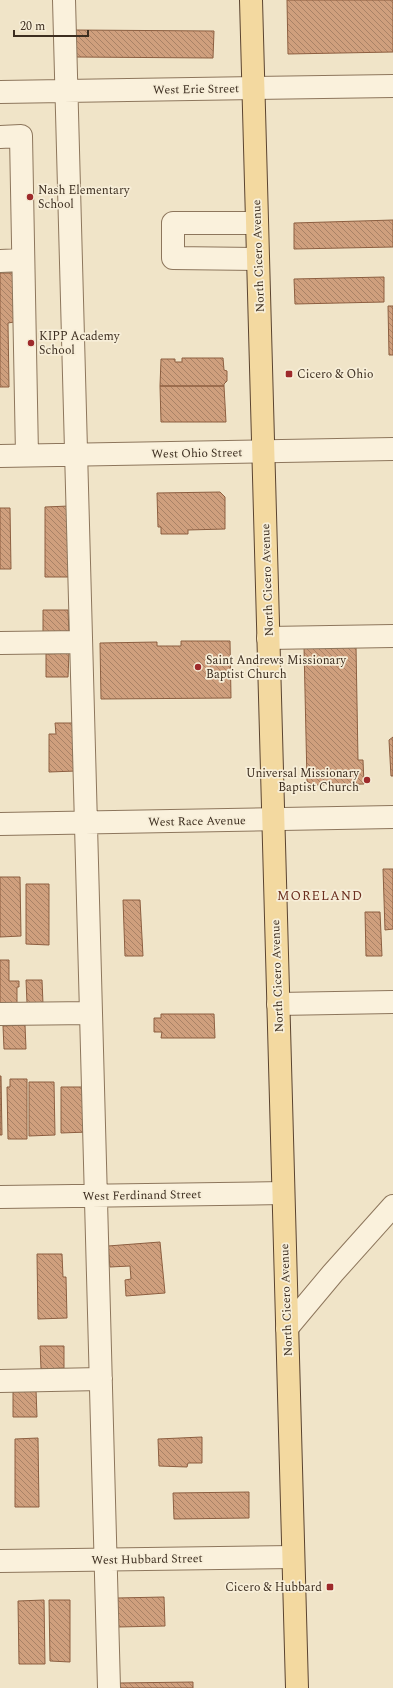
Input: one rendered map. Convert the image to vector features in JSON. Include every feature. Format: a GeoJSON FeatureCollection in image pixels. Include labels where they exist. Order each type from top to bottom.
{"type":"FeatureCollection","features":[{"type":"Feature","properties":{"kind":"main road","name":"North Cicero Avenue"},"geometry":{"type":"LineString","coordinates":[[251,0],[297,1688]]}},
{"type":"Feature","properties":{"kind":"street"},"geometry":{"type":"LineString","coordinates":[[64,0],[109,1688]]}},
{"type":"Feature","properties":{"kind":"street","name":"West Erie Street"},"geometry":{"type":"LineString","coordinates":[[0,92],[393,86]]}},
{"type":"Feature","properties":{"kind":"street"},"geometry":{"type":"LineString","coordinates":[[0,137],[21,136],[26,455]]}},
{"type":"Feature","properties":{"kind":"street"},"geometry":{"type":"LineString","coordinates":[[257,224],[173,223],[173,258],[258,259]]}},
{"type":"Feature","properties":{"kind":"street"},"geometry":{"type":"LineString","coordinates":[[0,261],[23,260]]}},
{"type":"Feature","properties":{"kind":"street","name":"West Ohio Street"},"geometry":{"type":"LineString","coordinates":[[0,456],[393,449]]}},
{"type":"Feature","properties":{"kind":"street"},"geometry":{"type":"LineString","coordinates":[[268,638],[393,636]]}},
{"type":"Feature","properties":{"kind":"street"},"geometry":{"type":"LineString","coordinates":[[0,643],[81,642]]}},
{"type":"Feature","properties":{"kind":"street","name":"West Race Avenue"},"geometry":{"type":"LineString","coordinates":[[0,824],[393,818]]}},
{"type":"Feature","properties":{"kind":"street"},"geometry":{"type":"LineString","coordinates":[[278,1004],[393,1002]]}},
{"type":"Feature","properties":{"kind":"street"},"geometry":{"type":"LineString","coordinates":[[0,1014],[91,1013]]}},
{"type":"Feature","properties":{"kind":"street","name":"West Ferdinand Street"},"geometry":{"type":"LineString","coordinates":[[0,1197],[283,1193]]}},
{"type":"Feature","properties":{"kind":"street"},"geometry":{"type":"LineString","coordinates":[[287,1328],[332,1273],[393,1206]]}},
{"type":"Feature","properties":{"kind":"street"},"geometry":{"type":"LineString","coordinates":[[0,1381],[101,1379]]}},
{"type":"Feature","properties":{"kind":"street","name":"West Hubbard Street"},"geometry":{"type":"LineString","coordinates":[[0,1561],[293,1557]]}},
{"type":"Feature","properties":{"kind":"building"},"geometry":{"type":"Polygon","coordinates":[[[287,0],[393,0],[393,52],[288,54],[287,0]]]}},
{"type":"Feature","properties":{"kind":"building"},"geometry":{"type":"Polygon","coordinates":[[[75,30],[214,31],[213,58],[75,57],[75,30]]]}},
{"type":"Feature","properties":{"kind":"building"},"geometry":{"type":"Polygon","coordinates":[[[393,220],[393,247],[294,249],[294,223],[393,220]]]}},
{"type":"Feature","properties":{"kind":"building"},"geometry":{"type":"Polygon","coordinates":[[[0,273],[13,273],[14,322],[8,323],[9,387],[0,387],[0,273]]]}},
{"type":"Feature","properties":{"kind":"building"},"geometry":{"type":"Polygon","coordinates":[[[384,277],[384,302],[295,304],[294,279],[384,277]]]}},
{"type":"Feature","properties":{"kind":"building"},"geometry":{"type":"Polygon","coordinates":[[[388,306],[393,306],[393,355],[389,355],[388,306]]]}},
{"type":"Feature","properties":{"kind":"building"},"geometry":{"type":"Polygon","coordinates":[[[182,358],[223,358],[224,370],[227,371],[227,381],[224,386],[160,386],[161,359],[175,359],[175,362],[182,362],[182,358]]]}},
{"type":"Feature","properties":{"kind":"building"},"geometry":{"type":"Polygon","coordinates":[[[160,386],[224,386],[226,422],[161,422],[160,386]]]}},
{"type":"Feature","properties":{"kind":"building"},"geometry":{"type":"Polygon","coordinates":[[[220,492],[225,497],[225,529],[188,530],[188,534],[161,534],[161,527],[158,527],[157,493],[220,492]]]}},
{"type":"Feature","properties":{"kind":"building"},"geometry":{"type":"Polygon","coordinates":[[[69,506],[70,577],[45,577],[45,507],[69,506]]]}},
{"type":"Feature","properties":{"kind":"building"},"geometry":{"type":"Polygon","coordinates":[[[0,508],[10,508],[11,569],[0,569],[0,508]]]}},
{"type":"Feature","properties":{"kind":"building"},"geometry":{"type":"Polygon","coordinates":[[[43,610],[68,610],[69,633],[43,633],[43,610]]]}},
{"type":"Feature","properties":{"kind":"building"},"geometry":{"type":"Polygon","coordinates":[[[181,641],[230,641],[231,698],[101,699],[100,643],[157,642],[157,646],[181,646],[181,641]]]}},
{"type":"Feature","properties":{"kind":"building"},"geometry":{"type":"Polygon","coordinates":[[[356,646],[358,760],[363,760],[364,784],[313,785],[307,781],[304,647],[356,646]]]}},
{"type":"Feature","properties":{"kind":"building"},"geometry":{"type":"Polygon","coordinates":[[[69,653],[68,677],[46,677],[46,654],[69,653]]]}},
{"type":"Feature","properties":{"kind":"building"},"geometry":{"type":"Polygon","coordinates":[[[55,723],[75,723],[76,771],[49,772],[49,734],[56,734],[55,723]]]}},
{"type":"Feature","properties":{"kind":"building"},"geometry":{"type":"Polygon","coordinates":[[[393,737],[393,776],[391,776],[389,740],[393,737]]]}},
{"type":"Feature","properties":{"kind":"building"},"geometry":{"type":"Polygon","coordinates":[[[383,869],[393,869],[393,929],[385,930],[383,869]]]}},
{"type":"Feature","properties":{"kind":"building"},"geometry":{"type":"Polygon","coordinates":[[[0,877],[20,877],[21,936],[0,937],[0,877]]]}},
{"type":"Feature","properties":{"kind":"building"},"geometry":{"type":"Polygon","coordinates":[[[26,884],[49,884],[49,945],[26,944],[26,884]]]}},
{"type":"Feature","properties":{"kind":"building"},"geometry":{"type":"Polygon","coordinates":[[[123,900],[140,900],[143,956],[125,956],[123,900]]]}},
{"type":"Feature","properties":{"kind":"building"},"geometry":{"type":"Polygon","coordinates":[[[365,912],[380,912],[382,956],[366,956],[365,912]]]}},
{"type":"Feature","properties":{"kind":"building"},"geometry":{"type":"Polygon","coordinates":[[[0,960],[9,960],[9,981],[19,981],[19,987],[17,987],[17,1003],[0,1003],[0,960]]]}},
{"type":"Feature","properties":{"kind":"building"},"geometry":{"type":"Polygon","coordinates":[[[26,980],[42,980],[43,1004],[27,1003],[26,980]]]}},
{"type":"Feature","properties":{"kind":"building"},"geometry":{"type":"Polygon","coordinates":[[[161,1014],[214,1014],[215,1038],[161,1038],[162,1032],[154,1032],[154,1018],[161,1018],[161,1014]]]}},
{"type":"Feature","properties":{"kind":"building"},"geometry":{"type":"Polygon","coordinates":[[[25,1025],[26,1049],[4,1049],[3,1026],[25,1025]]]}},
{"type":"Feature","properties":{"kind":"building"},"geometry":{"type":"Polygon","coordinates":[[[1,1076],[2,1135],[0,1135],[1,1076]]]}},
{"type":"Feature","properties":{"kind":"building"},"geometry":{"type":"Polygon","coordinates":[[[10,1079],[27,1079],[27,1139],[8,1139],[7,1087],[10,1087],[10,1079]]]}},
{"type":"Feature","properties":{"kind":"building"},"geometry":{"type":"Polygon","coordinates":[[[29,1082],[54,1082],[55,1135],[29,1136],[29,1082]]]}},
{"type":"Feature","properties":{"kind":"building"},"geometry":{"type":"Polygon","coordinates":[[[61,1087],[88,1087],[88,1132],[61,1133],[61,1087]]]}},
{"type":"Feature","properties":{"kind":"building"},"geometry":{"type":"Polygon","coordinates":[[[160,1242],[165,1293],[126,1296],[125,1280],[131,1279],[130,1266],[110,1267],[108,1246],[160,1242]]]}},
{"type":"Feature","properties":{"kind":"building"},"geometry":{"type":"Polygon","coordinates":[[[37,1254],[62,1254],[63,1277],[66,1277],[67,1318],[38,1319],[37,1254]]]}},
{"type":"Feature","properties":{"kind":"building"},"geometry":{"type":"Polygon","coordinates":[[[40,1346],[64,1346],[64,1368],[41,1369],[40,1346]]]}},
{"type":"Feature","properties":{"kind":"building"},"geometry":{"type":"Polygon","coordinates":[[[13,1390],[36,1390],[37,1417],[13,1417],[13,1390]]]}},
{"type":"Feature","properties":{"kind":"building"},"geometry":{"type":"Polygon","coordinates":[[[202,1437],[202,1463],[188,1463],[187,1467],[159,1466],[158,1439],[202,1437]]]}},
{"type":"Feature","properties":{"kind":"building"},"geometry":{"type":"Polygon","coordinates":[[[38,1438],[39,1507],[15,1507],[15,1439],[38,1438]]]}},
{"type":"Feature","properties":{"kind":"building"},"geometry":{"type":"Polygon","coordinates":[[[249,1492],[249,1518],[174,1519],[173,1493],[249,1492]]]}},
{"type":"Feature","properties":{"kind":"building"},"geometry":{"type":"Polygon","coordinates":[[[164,1597],[165,1626],[118,1627],[117,1598],[164,1597]]]}},
{"type":"Feature","properties":{"kind":"building"},"geometry":{"type":"Polygon","coordinates":[[[44,1600],[45,1664],[19,1664],[18,1601],[44,1600]]]}},
{"type":"Feature","properties":{"kind":"building"},"geometry":{"type":"Polygon","coordinates":[[[49,1600],[70,1600],[70,1662],[50,1661],[49,1600]]]}},
{"type":"Feature","properties":{"kind":"building"},"geometry":{"type":"Polygon","coordinates":[[[193,1682],[193,1688],[119,1688],[119,1683],[193,1682]]]}},
{"type":"Feature","properties":{"kind":"place","name":"Nash Elementary School"},"geometry":{"type":"Point","coordinates":[30,197]}},
{"type":"Feature","properties":{"kind":"place","name":"KIPP Academy School"},"geometry":{"type":"Point","coordinates":[31,343]}},
{"type":"Feature","properties":{"kind":"place","name":"Cicero & Ohio"},"geometry":{"type":"Point","coordinates":[289,374]}},
{"type":"Feature","properties":{"kind":"place","name":"Saint Andrews Missionary Baptist Church"},"geometry":{"type":"Point","coordinates":[198,667]}},
{"type":"Feature","properties":{"kind":"place","name":"Universal Missionary Baptist Church"},"geometry":{"type":"Point","coordinates":[367,780]}},
{"type":"Feature","properties":{"kind":"place","name":"Cicero & Hubbard"},"geometry":{"type":"Point","coordinates":[330,1587]}},
{"type":"Feature","properties":{"kind":"district","name":"MORELAND"},"geometry":{"type":"Point","coordinates":[320,895]}}]}
